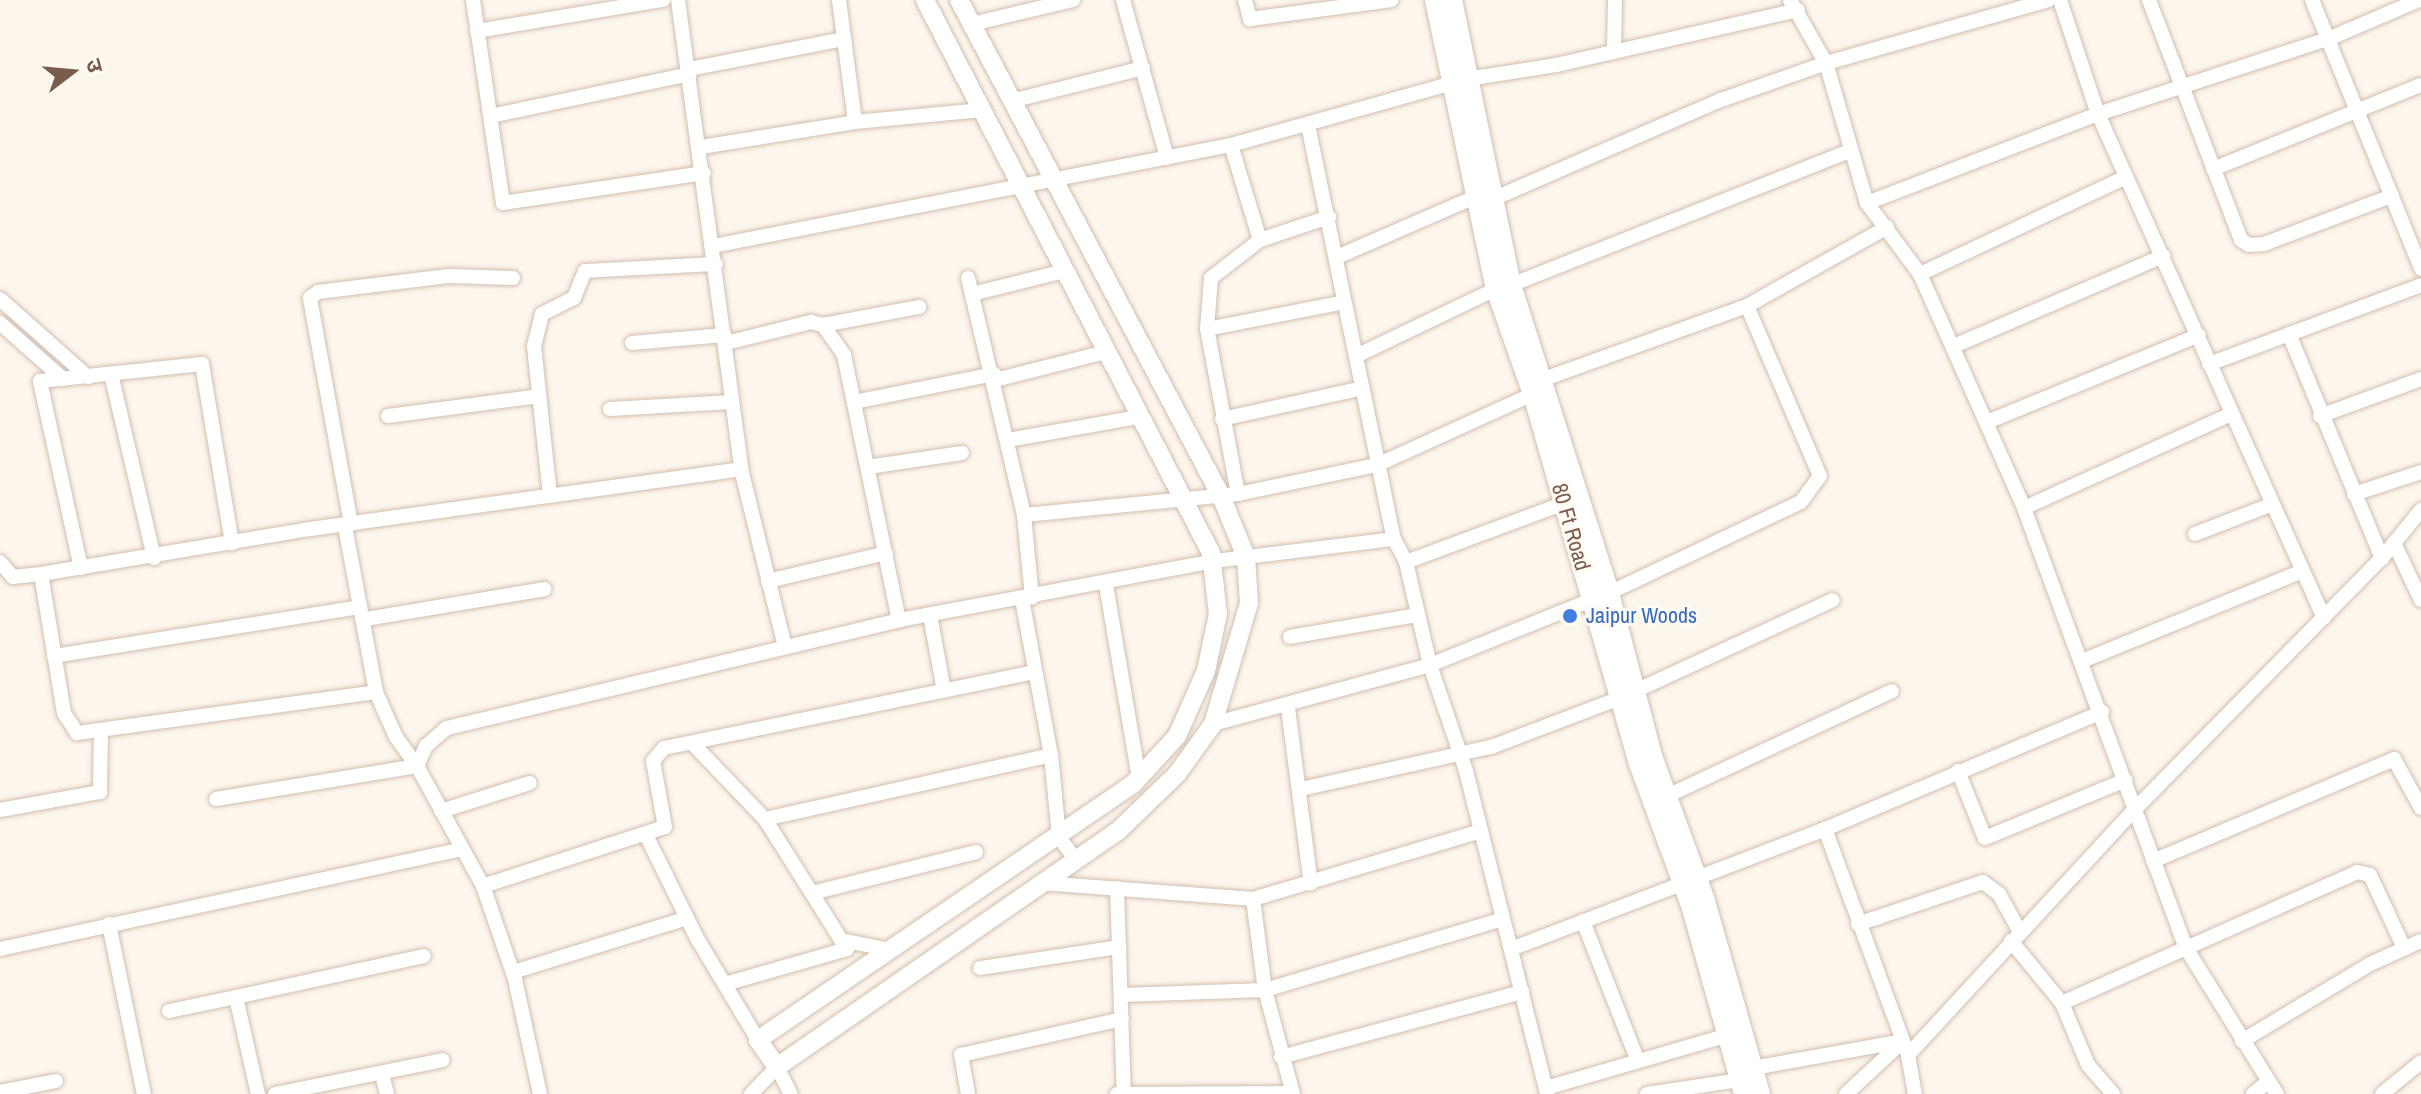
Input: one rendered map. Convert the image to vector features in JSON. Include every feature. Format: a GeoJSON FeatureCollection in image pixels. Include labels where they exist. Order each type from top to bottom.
{"type":"FeatureCollection","features":[{"type":"Feature","properties":{"kind":"main road","name":"80 Ft Road"},"geometry":{"type":"LineString","coordinates":[[1435,0],[1460,81],[1504,287],[1538,386],[1628,695],[1689,877],[1728,1035],[1746,1081],[1760,1094]]}},
{"type":"Feature","properties":{"kind":"main road","name":"80 Ft Road"},"geometry":{"type":"LineString","coordinates":[[1452,0],[1460,81]]}},
{"type":"Feature","properties":{"kind":"main road","name":"80 Ft Road"},"geometry":{"type":"LineString","coordinates":[[1538,386],[1565,503],[1600,596]]}},
{"type":"Feature","properties":{"kind":"main road","name":"80 Ft Road"},"geometry":{"type":"LineString","coordinates":[[1628,695],[1667,796],[1746,1081]]}},
{"type":"Feature","properties":{"kind":"street"},"geometry":{"type":"LineString","coordinates":[[473,0],[503,203],[704,173]]}},
{"type":"Feature","properties":{"kind":"street"},"geometry":{"type":"LineString","coordinates":[[477,31],[663,0]]}},
{"type":"Feature","properties":{"kind":"street"},"geometry":{"type":"LineString","coordinates":[[678,0],[701,147],[741,469],[785,647]]}},
{"type":"Feature","properties":{"kind":"street"},"geometry":{"type":"LineString","coordinates":[[839,0],[855,122]]}},
{"type":"Feature","properties":{"kind":"street"},"geometry":{"type":"LineString","coordinates":[[758,1040],[1059,837],[1139,778],[1177,736],[1206,671],[1218,614],[1214,561],[925,0]]}},
{"type":"Feature","properties":{"kind":"street"},"geometry":{"type":"LineString","coordinates":[[959,0],[1053,181],[1230,495]]}},
{"type":"Feature","properties":{"kind":"street"},"geometry":{"type":"LineString","coordinates":[[972,24],[1073,0]]}},
{"type":"Feature","properties":{"kind":"street"},"geometry":{"type":"LineString","coordinates":[[1123,0],[1167,158]]}},
{"type":"Feature","properties":{"kind":"street"},"geometry":{"type":"LineString","coordinates":[[1245,0],[1250,19],[1392,0]]}},
{"type":"Feature","properties":{"kind":"street"},"geometry":{"type":"LineString","coordinates":[[1614,49],[1615,0]]}},
{"type":"Feature","properties":{"kind":"street"},"geometry":{"type":"LineString","coordinates":[[1337,257],[1721,100],[1826,63],[2024,3],[2048,0]]}},
{"type":"Feature","properties":{"kind":"street"},"geometry":{"type":"LineString","coordinates":[[2060,0],[2098,114],[2199,335],[2229,415],[2324,618]]}},
{"type":"Feature","properties":{"kind":"street"},"geometry":{"type":"LineString","coordinates":[[2149,0],[2179,86],[2241,240],[2249,245],[2392,196]]}},
{"type":"Feature","properties":{"kind":"street"},"geometry":{"type":"LineString","coordinates":[[2312,0],[2421,269]]}},
{"type":"Feature","properties":{"kind":"street"},"geometry":{"type":"LineString","coordinates":[[1867,203],[2098,114],[2328,39],[2417,0]]}},
{"type":"Feature","properties":{"kind":"street"},"geometry":{"type":"LineString","coordinates":[[713,246],[1231,145],[1460,81],[1614,49],[1794,5],[1826,63],[1849,151],[1867,203],[1920,274],[2024,508],[2137,807],[2153,861],[2186,948],[2273,1088],[2253,1094]]}},
{"type":"Feature","properties":{"kind":"street"},"geometry":{"type":"LineString","coordinates":[[491,116],[844,39]]}},
{"type":"Feature","properties":{"kind":"street"},"geometry":{"type":"LineString","coordinates":[[1011,101],[1143,68]]}},
{"type":"Feature","properties":{"kind":"street"},"geometry":{"type":"LineString","coordinates":[[2213,169],[2421,85]]}},
{"type":"Feature","properties":{"kind":"street"},"geometry":{"type":"LineString","coordinates":[[701,147],[855,122],[982,110]]}},
{"type":"Feature","properties":{"kind":"street"},"geometry":{"type":"LineString","coordinates":[[1308,125],[1394,539],[1406,562],[1430,665],[1461,754],[1546,1091],[1728,1035]]}},
{"type":"Feature","properties":{"kind":"street"},"geometry":{"type":"LineString","coordinates":[[1231,145],[1260,240]]}},
{"type":"Feature","properties":{"kind":"street"},"geometry":{"type":"LineString","coordinates":[[1356,356],[1504,287],[1849,151]]}},
{"type":"Feature","properties":{"kind":"street"},"geometry":{"type":"LineString","coordinates":[[1920,274],[2126,177]]}},
{"type":"Feature","properties":{"kind":"street"},"geometry":{"type":"LineString","coordinates":[[751,1094],[777,1067],[1118,831],[1177,774],[1213,724],[1249,603],[1246,557],[1230,495],[1222,419],[1207,329],[1211,278],[1260,240],[1329,217]]}},
{"type":"Feature","properties":{"kind":"street"},"geometry":{"type":"LineString","coordinates":[[1024,515],[1230,495],[1377,465],[1538,386],[1747,306],[1887,227]]}},
{"type":"Feature","properties":{"kind":"street"},"geometry":{"type":"LineString","coordinates":[[1954,346],[2163,256]]}},
{"type":"Feature","properties":{"kind":"street"},"geometry":{"type":"LineString","coordinates":[[550,496],[539,396],[536,324],[542,314],[574,298],[585,271],[716,264]]}},
{"type":"Feature","properties":{"kind":"street"},"geometry":{"type":"LineString","coordinates":[[972,294],[1064,271]]}},
{"type":"Feature","properties":{"kind":"street"},"geometry":{"type":"LineString","coordinates":[[513,278],[448,276],[318,292],[310,298],[376,692],[396,737],[417,766],[483,886],[513,972],[540,1094]]}},
{"type":"Feature","properties":{"kind":"street"},"geometry":{"type":"LineString","coordinates":[[968,278],[994,377],[1024,515],[1027,598],[1035,672],[1051,755],[1059,837],[1076,860]]}},
{"type":"Feature","properties":{"kind":"street"},"geometry":{"type":"LineString","coordinates":[[2209,364],[2421,285]]}},
{"type":"Feature","properties":{"kind":"street"},"geometry":{"type":"LineString","coordinates":[[0,299],[88,377]]}},
{"type":"Feature","properties":{"kind":"street"},"geometry":{"type":"LineString","coordinates":[[1207,329],[1344,302]]}},
{"type":"Feature","properties":{"kind":"street"},"geometry":{"type":"LineString","coordinates":[[1213,724],[1288,708],[1430,665],[1600,596],[1801,502],[1820,476],[1747,306]]}},
{"type":"Feature","properties":{"kind":"street"},"geometry":{"type":"LineString","coordinates":[[632,343],[726,339],[811,322],[823,325],[919,307]]}},
{"type":"Feature","properties":{"kind":"street"},"geometry":{"type":"LineString","coordinates":[[0,323],[63,379]]}},
{"type":"Feature","properties":{"kind":"street"},"geometry":{"type":"LineString","coordinates":[[823,325],[844,355],[899,620]]}},
{"type":"Feature","properties":{"kind":"street"},"geometry":{"type":"LineString","coordinates":[[2289,334],[2320,416],[2382,558]]}},
{"type":"Feature","properties":{"kind":"street"},"geometry":{"type":"LineString","coordinates":[[1987,422],[2199,335]]}},
{"type":"Feature","properties":{"kind":"street"},"geometry":{"type":"LineString","coordinates":[[854,402],[994,377],[1106,352]]}},
{"type":"Feature","properties":{"kind":"street"},"geometry":{"type":"LineString","coordinates":[[81,568],[40,381],[202,364],[232,544]]}},
{"type":"Feature","properties":{"kind":"street"},"geometry":{"type":"LineString","coordinates":[[111,374],[154,558]]}},
{"type":"Feature","properties":{"kind":"street"},"geometry":{"type":"LineString","coordinates":[[2320,416],[2421,379]]}},
{"type":"Feature","properties":{"kind":"street"},"geometry":{"type":"LineString","coordinates":[[1222,419],[1363,388]]}},
{"type":"Feature","properties":{"kind":"street"},"geometry":{"type":"LineString","coordinates":[[388,416],[539,396]]}},
{"type":"Feature","properties":{"kind":"street"},"geometry":{"type":"LineString","coordinates":[[610,409],[732,402]]}},
{"type":"Feature","properties":{"kind":"street"},"geometry":{"type":"LineString","coordinates":[[2024,508],[2229,415]]}},
{"type":"Feature","properties":{"kind":"street"},"geometry":{"type":"LineString","coordinates":[[1008,440],[1139,417]]}},
{"type":"Feature","properties":{"kind":"street"},"geometry":{"type":"LineString","coordinates":[[868,467],[962,453]]}},
{"type":"Feature","properties":{"kind":"street"},"geometry":{"type":"LineString","coordinates":[[0,562],[13,577],[41,574],[348,525],[741,469]]}},
{"type":"Feature","properties":{"kind":"street"},"geometry":{"type":"LineString","coordinates":[[2354,494],[2421,472]]}},
{"type":"Feature","properties":{"kind":"street"},"geometry":{"type":"LineString","coordinates":[[1406,562],[1565,503]]}},
{"type":"Feature","properties":{"kind":"street"},"geometry":{"type":"LineString","coordinates":[[2195,534],[2270,505]]}},
{"type":"Feature","properties":{"kind":"street"},"geometry":{"type":"LineString","coordinates":[[1846,1094],[1882,1055],[1905,1046],[2015,936],[2382,558],[2421,510]]}},
{"type":"Feature","properties":{"kind":"street"},"geometry":{"type":"LineString","coordinates":[[417,766],[426,746],[447,728],[899,620],[1106,585],[1214,561],[1394,539]]}},
{"type":"Feature","properties":{"kind":"street"},"geometry":{"type":"LineString","coordinates":[[2394,543],[2421,600]]}},
{"type":"Feature","properties":{"kind":"street"},"geometry":{"type":"LineString","coordinates":[[768,581],[886,553]]}},
{"type":"Feature","properties":{"kind":"street"},"geometry":{"type":"LineString","coordinates":[[2082,661],[2300,572]]}},
{"type":"Feature","properties":{"kind":"street"},"geometry":{"type":"LineString","coordinates":[[41,574],[54,656],[72,730],[101,731],[376,692]]}},
{"type":"Feature","properties":{"kind":"street"},"geometry":{"type":"LineString","coordinates":[[1106,585],[1139,778]]}},
{"type":"Feature","properties":{"kind":"street"},"geometry":{"type":"LineString","coordinates":[[54,656],[545,589]]}},
{"type":"Feature","properties":{"kind":"street"},"geometry":{"type":"LineString","coordinates":[[1301,789],[1461,754],[1628,695],[1833,600]]}},
{"type":"Feature","properties":{"kind":"street"},"geometry":{"type":"LineString","coordinates":[[930,615],[944,691]]}},
{"type":"Feature","properties":{"kind":"street"},"geometry":{"type":"LineString","coordinates":[[1290,637],[1418,615]]}},
{"type":"Feature","properties":{"kind":"street"},"geometry":{"type":"LineString","coordinates":[[483,886],[646,835],[666,822],[654,754],[692,743],[1035,672]]}},
{"type":"Feature","properties":{"kind":"street"},"geometry":{"type":"LineString","coordinates":[[1667,796],[1892,691]]}},
{"type":"Feature","properties":{"kind":"street"},"geometry":{"type":"LineString","coordinates":[[1288,708],[1311,884]]}},
{"type":"Feature","properties":{"kind":"street"},"geometry":{"type":"LineString","coordinates":[[1511,949],[1689,877],[1825,829],[2102,712]]}},
{"type":"Feature","properties":{"kind":"street"},"geometry":{"type":"LineString","coordinates":[[0,810],[100,792],[101,731]]}},
{"type":"Feature","properties":{"kind":"street"},"geometry":{"type":"LineString","coordinates":[[692,743],[765,819],[847,949],[725,984]]}},
{"type":"Feature","properties":{"kind":"street"},"geometry":{"type":"LineString","coordinates":[[765,819],[1051,755]]}},
{"type":"Feature","properties":{"kind":"street"},"geometry":{"type":"LineString","coordinates":[[2153,861],[2394,759],[2421,808]]}},
{"type":"Feature","properties":{"kind":"street"},"geometry":{"type":"LineString","coordinates":[[216,799],[417,766]]}},
{"type":"Feature","properties":{"kind":"street"},"geometry":{"type":"LineString","coordinates":[[1958,771],[1985,838],[2126,780]]}},
{"type":"Feature","properties":{"kind":"street"},"geometry":{"type":"LineString","coordinates":[[441,811],[530,783]]}},
{"type":"Feature","properties":{"kind":"street"},"geometry":{"type":"LineString","coordinates":[[1825,829],[1905,1046],[1915,1094]]}},
{"type":"Feature","properties":{"kind":"street"},"geometry":{"type":"LineString","coordinates":[[1042,883],[1253,899],[1481,831]]}},
{"type":"Feature","properties":{"kind":"street"},"geometry":{"type":"LineString","coordinates":[[646,835],[687,918],[791,1094]]}},
{"type":"Feature","properties":{"kind":"street"},"geometry":{"type":"LineString","coordinates":[[0,949],[461,849]]}},
{"type":"Feature","properties":{"kind":"street"},"geometry":{"type":"LineString","coordinates":[[812,893],[976,852]]}},
{"type":"Feature","properties":{"kind":"street"},"geometry":{"type":"LineString","coordinates":[[2062,1003],[2364,871],[2370,875],[2404,948]]}},
{"type":"Feature","properties":{"kind":"street"},"geometry":{"type":"LineString","coordinates":[[1858,924],[1983,882],[1999,894],[2015,936],[2062,1003],[2088,1065],[2113,1094]]}},
{"type":"Feature","properties":{"kind":"street"},"geometry":{"type":"LineString","coordinates":[[1117,888],[1122,995],[1121,1093],[1292,1094],[1265,990],[1253,899]]}},
{"type":"Feature","properties":{"kind":"street"},"geometry":{"type":"LineString","coordinates":[[513,972],[687,918]]}},
{"type":"Feature","properties":{"kind":"street"},"geometry":{"type":"LineString","coordinates":[[1122,995],[1265,990],[1503,919]]}},
{"type":"Feature","properties":{"kind":"street"},"geometry":{"type":"LineString","coordinates":[[1583,921],[1638,1061]]}},
{"type":"Feature","properties":{"kind":"street"},"geometry":{"type":"LineString","coordinates":[[109,924],[144,1094]]}},
{"type":"Feature","properties":{"kind":"street"},"geometry":{"type":"LineString","coordinates":[[841,940],[891,950]]}},
{"type":"Feature","properties":{"kind":"street"},"geometry":{"type":"LineString","coordinates":[[2242,1041],[2421,941]]}},
{"type":"Feature","properties":{"kind":"street"},"geometry":{"type":"LineString","coordinates":[[980,968],[1119,947]]}},
{"type":"Feature","properties":{"kind":"street"},"geometry":{"type":"LineString","coordinates":[[169,1011],[424,956]]}},
{"type":"Feature","properties":{"kind":"street"},"geometry":{"type":"LineString","coordinates":[[1281,1057],[1522,992]]}},
{"type":"Feature","properties":{"kind":"street"},"geometry":{"type":"LineString","coordinates":[[236,997],[258,1094]]}},
{"type":"Feature","properties":{"kind":"street"},"geometry":{"type":"LineString","coordinates":[[968,1094],[961,1055],[1122,1019]]}},
{"type":"Feature","properties":{"kind":"street"},"geometry":{"type":"LineString","coordinates":[[1647,1094],[1746,1081],[1905,1046]]}},
{"type":"Feature","properties":{"kind":"street"},"geometry":{"type":"LineString","coordinates":[[275,1094],[443,1060]]}},
{"type":"Feature","properties":{"kind":"street"},"geometry":{"type":"LineString","coordinates":[[2382,1094],[2421,1062]]}},
{"type":"Feature","properties":{"kind":"street"},"geometry":{"type":"LineString","coordinates":[[382,1074],[387,1094]]}},
{"type":"Feature","properties":{"kind":"street"},"geometry":{"type":"LineString","coordinates":[[0,1092],[56,1081]]}},
{"type":"Feature","properties":{"kind":"place","name":"Jaipur Woods"},"geometry":{"type":"Point","coordinates":[1570,616]}}]}
